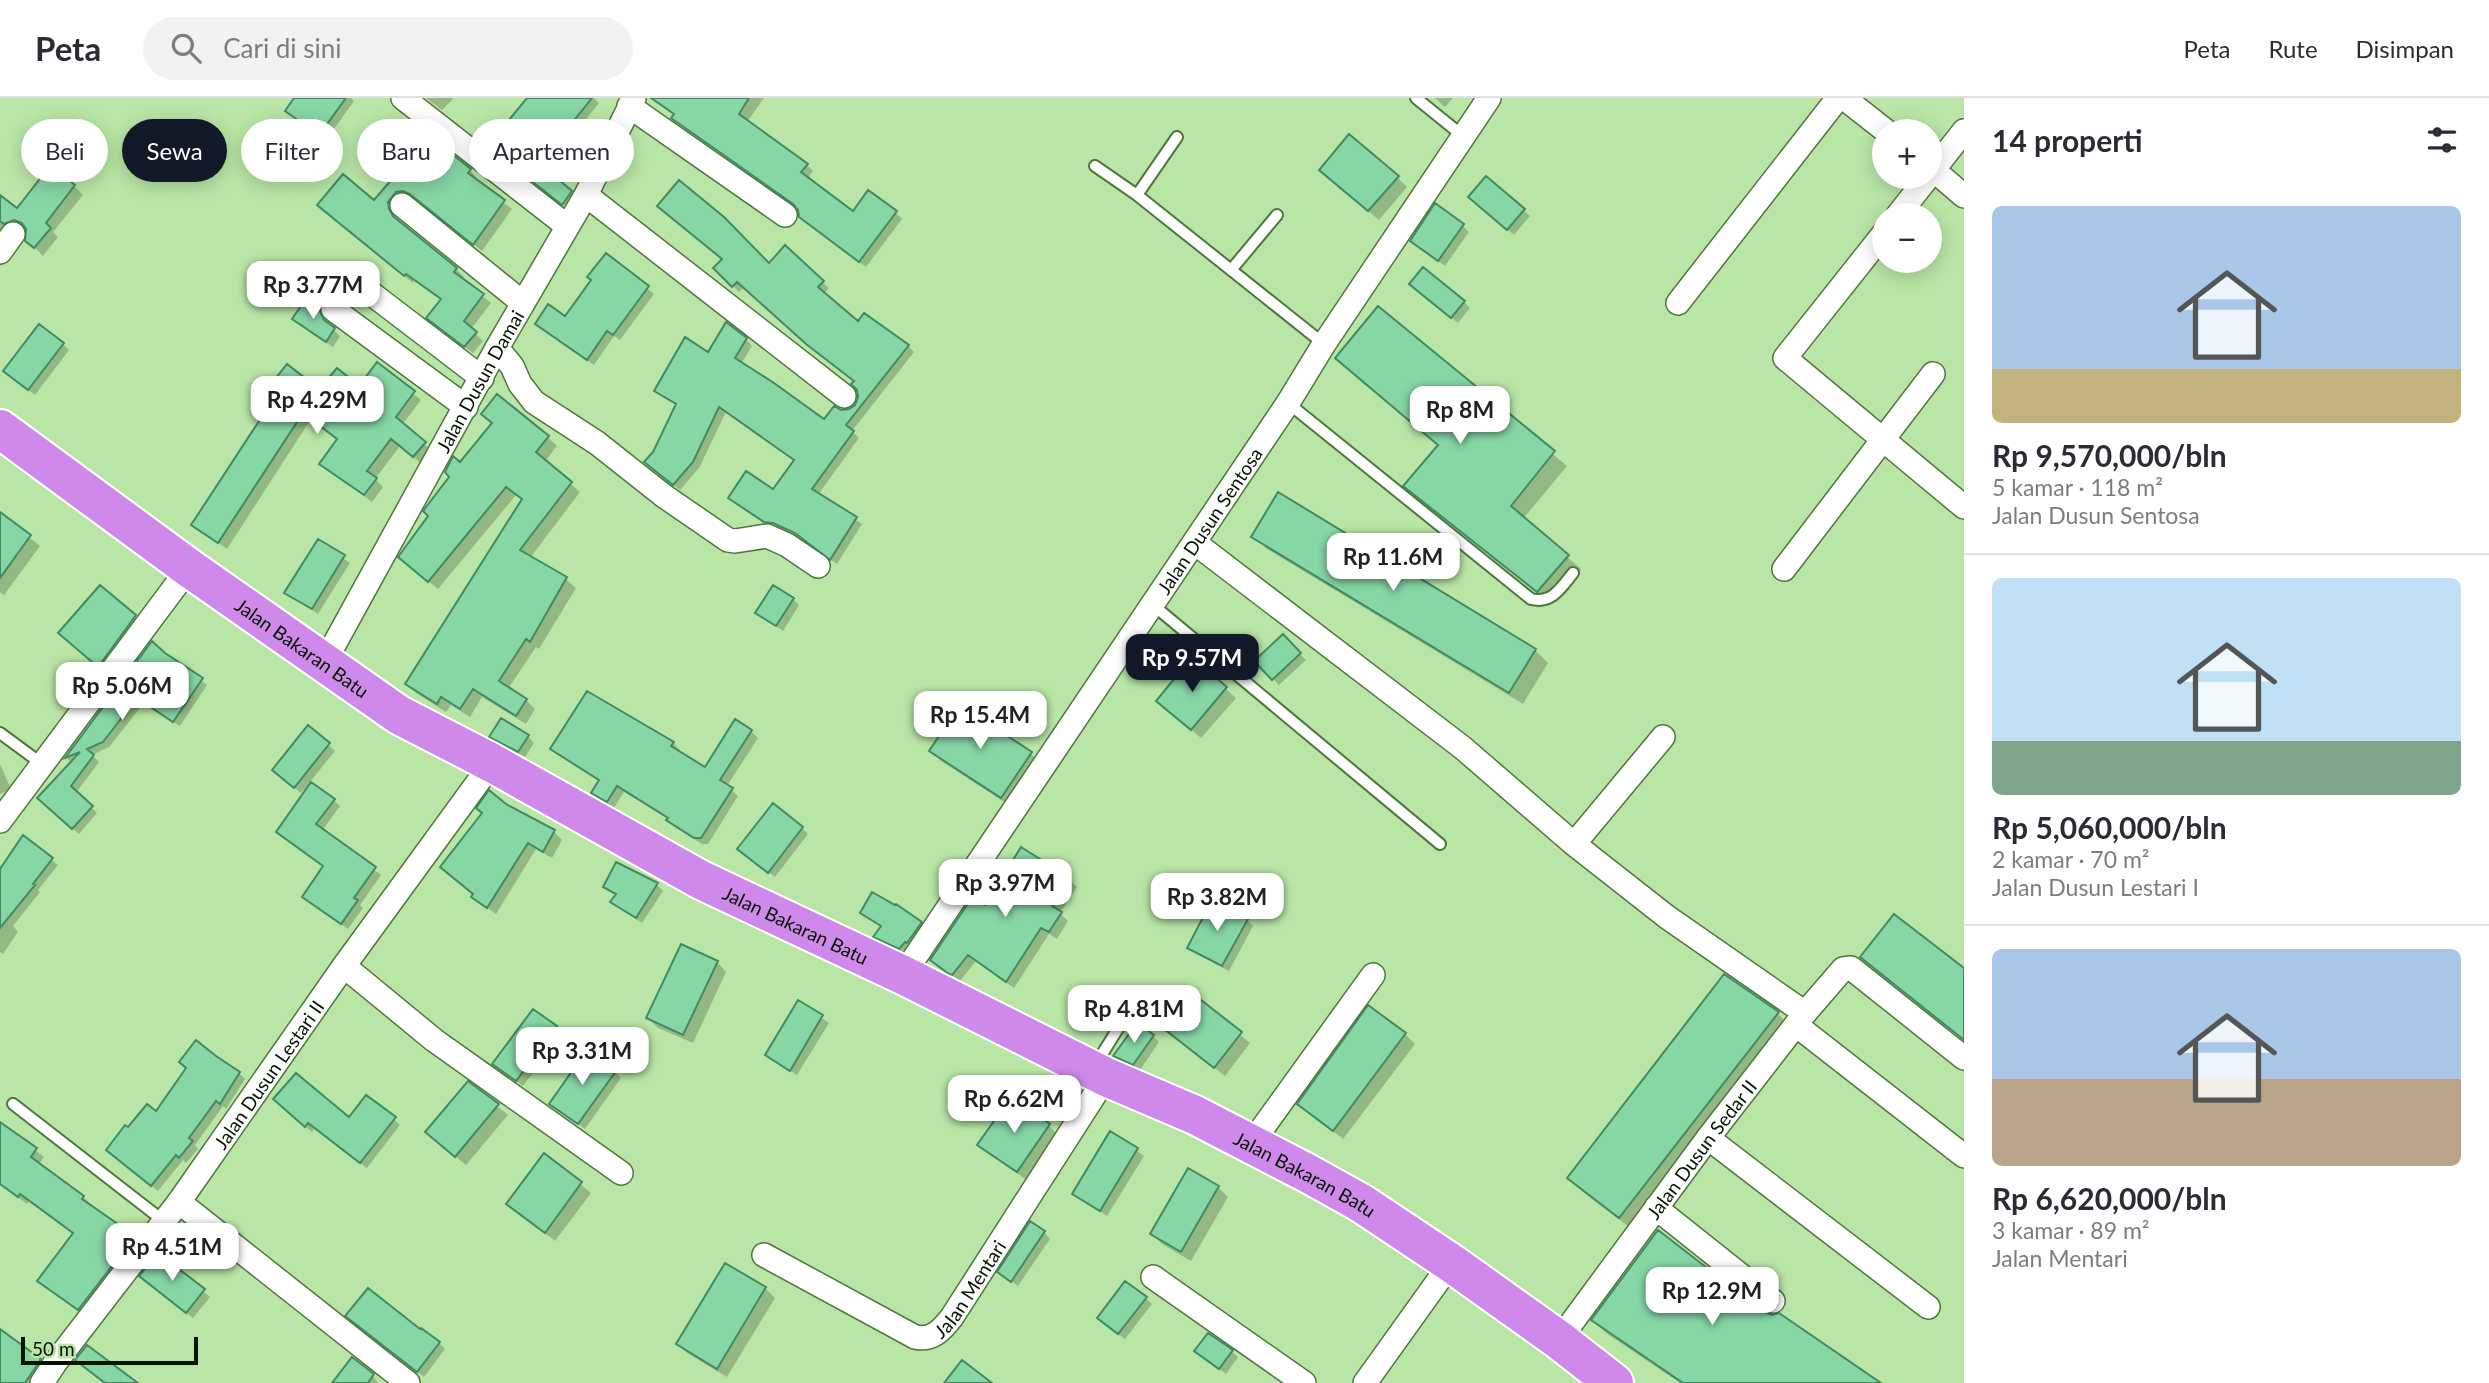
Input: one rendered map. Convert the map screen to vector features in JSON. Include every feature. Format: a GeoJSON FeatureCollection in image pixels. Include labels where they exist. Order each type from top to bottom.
{"type":"FeatureCollection","features":[{"type":"Feature","properties":{"kind":"highway","name":"Jalan Bakaran Batu"},"geometry":{"type":"LineString","coordinates":[[0,429],[189,568],[399,715],[492,763],[701,880],[903,975],[1100,1073],[1195,1115],[1361,1203],[1451,1263],[1614,1383]]}},
{"type":"Feature","properties":{"kind":"street"},"geometry":{"type":"LineString","coordinates":[[403,98],[567,226]]}},
{"type":"Feature","properties":{"kind":"street","name":"Jalan Dusun Sentosa"},"geometry":{"type":"LineString","coordinates":[[903,975],[1195,543],[1489,98]]}},
{"type":"Feature","properties":{"kind":"street"},"geometry":{"type":"LineString","coordinates":[[1678,303],[1838,98]]}},
{"type":"Feature","properties":{"kind":"street"},"geometry":{"type":"LineString","coordinates":[[1844,98],[1872,120]]}},
{"type":"Feature","properties":{"kind":"street"},"geometry":{"type":"LineString","coordinates":[[631,102],[785,215]]}},
{"type":"Feature","properties":{"kind":"street","name":"Jalan Dusun Damai"},"geometry":{"type":"LineString","coordinates":[[324,663],[497,348],[586,195],[631,102]]}},
{"type":"Feature","properties":{"kind":"street"},"geometry":{"type":"LineString","coordinates":[[1942,158],[1964,131]]}},
{"type":"Feature","properties":{"kind":"street"},"geometry":{"type":"LineString","coordinates":[[1942,180],[1964,196]]}},
{"type":"Feature","properties":{"kind":"street"},"geometry":{"type":"LineString","coordinates":[[1907,203],[1918,189]]}},
{"type":"Feature","properties":{"kind":"street"},"geometry":{"type":"LineString","coordinates":[[586,195],[844,396]]}},
{"type":"Feature","properties":{"kind":"street"},"geometry":{"type":"LineString","coordinates":[[401,205],[523,303]]}},
{"type":"Feature","properties":{"kind":"street"},"geometry":{"type":"LineString","coordinates":[[1872,249],[1786,358],[1964,507]]}},
{"type":"Feature","properties":{"kind":"street"},"geometry":{"type":"LineString","coordinates":[[351,278],[482,379]]}},
{"type":"Feature","properties":{"kind":"street"},"geometry":{"type":"LineString","coordinates":[[333,309],[466,407]]}},
{"type":"Feature","properties":{"kind":"street"},"geometry":{"type":"LineString","coordinates":[[497,348],[512,366],[520,384],[534,402],[597,443],[675,503],[729,540],[767,537],[787,545],[818,565]]}},
{"type":"Feature","properties":{"kind":"street"},"geometry":{"type":"LineString","coordinates":[[1784,569],[1933,374]]}},
{"type":"Feature","properties":{"kind":"street"},"geometry":{"type":"LineString","coordinates":[[1195,543],[1463,748],[1574,844],[1800,1019],[1964,1156]]}},
{"type":"Feature","properties":{"kind":"street"},"geometry":{"type":"LineString","coordinates":[[0,821],[189,568]]}},
{"type":"Feature","properties":{"kind":"street"},"geometry":{"type":"LineString","coordinates":[[1574,844],[1663,737]]}},
{"type":"Feature","properties":{"kind":"street","name":"Jalan Dusun Lestari II"},"geometry":{"type":"LineString","coordinates":[[42,1383],[165,1222],[344,966],[492,763]]}},
{"type":"Feature","properties":{"kind":"street"},"geometry":{"type":"LineString","coordinates":[[344,966],[435,1041],[621,1172]]}},
{"type":"Feature","properties":{"kind":"street","name":"Jalan Dusun Sedar II"},"geometry":{"type":"LineString","coordinates":[[1559,1340],[1708,1138],[1840,971],[1851,968],[1964,1058]]}},
{"type":"Feature","properties":{"kind":"street"},"geometry":{"type":"LineString","coordinates":[[1251,1143],[1373,975]]}},
{"type":"Feature","properties":{"kind":"street","name":"Jalan Mentari"},"geometry":{"type":"LineString","coordinates":[[764,1255],[915,1336],[931,1337],[952,1317],[1100,1073]]}},
{"type":"Feature","properties":{"kind":"street"},"geometry":{"type":"LineString","coordinates":[[1708,1138],[1928,1307]]}},
{"type":"Feature","properties":{"kind":"street"},"geometry":{"type":"LineString","coordinates":[[179,1202],[408,1383]]}},
{"type":"Feature","properties":{"kind":"street"},"geometry":{"type":"LineString","coordinates":[[1656,1208],[1773,1301]]}},
{"type":"Feature","properties":{"kind":"street"},"geometry":{"type":"LineString","coordinates":[[1365,1383],[1451,1263]]}},
{"type":"Feature","properties":{"kind":"street"},"geometry":{"type":"LineString","coordinates":[[1153,1277],[1304,1383]]}},
{"type":"Feature","properties":{"kind":"lane"},"geometry":{"type":"LineString","coordinates":[[1416,98],[1463,136]]}},
{"type":"Feature","properties":{"kind":"lane"},"geometry":{"type":"LineString","coordinates":[[1137,195],[1177,137]]}},
{"type":"Feature","properties":{"kind":"lane"},"geometry":{"type":"LineString","coordinates":[[1096,166],[1137,195],[1324,344]]}},
{"type":"Feature","properties":{"kind":"lane"},"geometry":{"type":"LineString","coordinates":[[1231,271],[1277,215]]}},
{"type":"Feature","properties":{"kind":"lane"},"geometry":{"type":"LineString","coordinates":[[1288,403],[1531,599],[1547,600],[1559,592],[1573,573]]}},
{"type":"Feature","properties":{"kind":"lane"},"geometry":{"type":"LineString","coordinates":[[1153,605],[1440,844]]}},
{"type":"Feature","properties":{"kind":"lane"},"geometry":{"type":"LineString","coordinates":[[0,733],[41,764]]}},
{"type":"Feature","properties":{"kind":"lane"},"geometry":{"type":"LineString","coordinates":[[1100,1073],[1135,1001]]}},
{"type":"Feature","properties":{"kind":"lane"},"geometry":{"type":"LineString","coordinates":[[13,1104],[165,1222]]}},
{"type":"Feature","properties":{"kind":"building"},"geometry":{"type":"Polygon","coordinates":[[[294,98],[346,98],[331,119],[296,119],[285,111],[294,98]]]}},
{"type":"Feature","properties":{"kind":"building"},"geometry":{"type":"Polygon","coordinates":[[[527,98],[592,98],[575,119],[510,119],[527,98]]]}},
{"type":"Feature","properties":{"kind":"building"},"geometry":{"type":"Polygon","coordinates":[[[651,98],[749,98],[739,114],[808,164],[801,172],[853,211],[868,190],[897,211],[859,262],[799,217],[793,204],[671,118],[674,114],[651,98]]]}},
{"type":"Feature","properties":{"kind":"building"},"geometry":{"type":"Polygon","coordinates":[[[1349,134],[1399,176],[1368,211],[1319,170],[1349,134]]]}},
{"type":"Feature","properties":{"kind":"building"},"geometry":{"type":"Polygon","coordinates":[[[455,156],[469,167],[469,182],[480,182],[505,200],[473,245],[410,194],[396,192],[388,202],[393,216],[457,268],[454,272],[484,294],[464,321],[477,332],[464,347],[426,318],[441,299],[406,274],[404,276],[317,205],[336,182],[343,182],[343,174],[374,200],[389,182],[455,182],[455,156]]]}},
{"type":"Feature","properties":{"kind":"building"},"geometry":{"type":"Polygon","coordinates":[[[1486,176],[1525,209],[1507,230],[1468,197],[1486,176]]]}},
{"type":"Feature","properties":{"kind":"building"},"geometry":{"type":"Polygon","coordinates":[[[679,180],[724,217],[769,263],[785,245],[824,281],[818,287],[858,321],[864,313],[909,345],[846,425],[854,431],[812,489],[857,517],[830,560],[795,533],[764,522],[728,498],[746,471],[773,489],[794,460],[719,407],[693,462],[673,485],[644,462],[653,452],[676,404],[654,391],[685,337],[708,352],[726,322],[747,338],[735,358],[824,419],[834,406],[841,410],[849,409],[855,405],[858,397],[857,390],[851,384],[854,381],[806,344],[737,282],[732,287],[713,268],[722,259],[657,206],[679,180]]]}},
{"type":"Feature","properties":{"kind":"building"},"geometry":{"type":"Polygon","coordinates":[[[37,182],[71,182],[75,185],[46,223],[51,228],[34,248],[25,241],[26,229],[22,223],[14,220],[4,224],[0,221],[0,195],[17,208],[37,182]]]}},
{"type":"Feature","properties":{"kind":"building"},"geometry":{"type":"Polygon","coordinates":[[[533,182],[561,182],[572,191],[562,205],[533,182]]]}},
{"type":"Feature","properties":{"kind":"building"},"geometry":{"type":"Polygon","coordinates":[[[1435,203],[1464,224],[1438,261],[1410,241],[1435,203]]]}},
{"type":"Feature","properties":{"kind":"building"},"geometry":{"type":"Polygon","coordinates":[[[606,253],[649,286],[613,335],[607,331],[587,360],[535,324],[548,304],[565,316],[591,280],[587,277],[606,253]]]}},
{"type":"Feature","properties":{"kind":"building"},"geometry":{"type":"Polygon","coordinates":[[[1423,267],[1465,301],[1451,318],[1409,284],[1423,267]]]}},
{"type":"Feature","properties":{"kind":"building"},"geometry":{"type":"Polygon","coordinates":[[[305,300],[319,309],[324,320],[335,328],[326,342],[292,319],[305,300]]]}},
{"type":"Feature","properties":{"kind":"building"},"geometry":{"type":"Polygon","coordinates":[[[1378,306],[1555,451],[1511,506],[1569,555],[1537,592],[1403,486],[1438,445],[1335,358],[1378,306]]]}},
{"type":"Feature","properties":{"kind":"building"},"geometry":{"type":"Polygon","coordinates":[[[39,324],[64,343],[28,390],[3,371],[39,324]]]}},
{"type":"Feature","properties":{"kind":"building"},"geometry":{"type":"Polygon","coordinates":[[[377,362],[415,391],[396,417],[426,442],[413,457],[391,439],[367,471],[377,478],[364,495],[319,464],[337,439],[303,413],[218,543],[191,525],[280,389],[272,383],[287,364],[319,389],[337,368],[359,386],[377,362]]]}},
{"type":"Feature","properties":{"kind":"building"},"geometry":{"type":"Polygon","coordinates":[[[497,394],[549,436],[536,452],[572,482],[520,550],[567,577],[530,642],[526,639],[499,681],[527,699],[516,716],[473,689],[460,709],[441,697],[437,704],[405,684],[522,499],[506,487],[428,582],[398,557],[428,516],[423,511],[449,477],[445,472],[453,456],[460,462],[492,423],[481,414],[497,394]]]}},
{"type":"Feature","properties":{"kind":"building"},"geometry":{"type":"Polygon","coordinates":[[[1278,492],[1536,649],[1509,693],[1251,537],[1278,492]]]}},
{"type":"Feature","properties":{"kind":"building"},"geometry":{"type":"Polygon","coordinates":[[[0,512],[31,535],[0,578],[0,512]]]}},
{"type":"Feature","properties":{"kind":"building"},"geometry":{"type":"Polygon","coordinates":[[[318,539],[345,555],[312,609],[284,593],[318,539]]]}},
{"type":"Feature","properties":{"kind":"building"},"geometry":{"type":"Polygon","coordinates":[[[100,585],[136,615],[98,667],[58,633],[100,585]]]}},
{"type":"Feature","properties":{"kind":"building"},"geometry":{"type":"Polygon","coordinates":[[[773,585],[794,598],[776,626],[755,613],[773,585]]]}},
{"type":"Feature","properties":{"kind":"building"},"geometry":{"type":"Polygon","coordinates":[[[1283,634],[1301,653],[1272,680],[1254,661],[1283,634]]]}},
{"type":"Feature","properties":{"kind":"building"},"geometry":{"type":"Polygon","coordinates":[[[152,641],[203,678],[173,722],[137,698],[103,742],[87,749],[94,755],[71,786],[93,806],[72,829],[37,798],[80,752],[65,758],[152,641]]]}},
{"type":"Feature","properties":{"kind":"building"},"geometry":{"type":"Polygon","coordinates":[[[1192,657],[1227,687],[1191,730],[1156,701],[1192,657]]]}},
{"type":"Feature","properties":{"kind":"building"},"geometry":{"type":"Polygon","coordinates":[[[587,691],[674,742],[671,746],[705,767],[735,719],[752,730],[720,780],[733,788],[701,838],[694,838],[617,786],[607,802],[591,793],[599,780],[550,749],[587,691]]]}},
{"type":"Feature","properties":{"kind":"building"},"geometry":{"type":"Polygon","coordinates":[[[960,705],[1032,752],[1001,798],[929,751],[960,705]]]}},
{"type":"Feature","properties":{"kind":"building"},"geometry":{"type":"Polygon","coordinates":[[[501,718],[529,735],[518,752],[489,737],[501,718]]]}},
{"type":"Feature","properties":{"kind":"building"},"geometry":{"type":"Polygon","coordinates":[[[308,725],[330,743],[294,788],[272,770],[308,725]]]}},
{"type":"Feature","properties":{"kind":"building"},"geometry":{"type":"Polygon","coordinates":[[[311,782],[335,799],[316,824],[376,867],[354,898],[358,900],[341,924],[302,897],[323,866],[276,832],[311,782]]]}},
{"type":"Feature","properties":{"kind":"building"},"geometry":{"type":"Polygon","coordinates":[[[489,790],[506,804],[555,830],[543,852],[528,843],[487,908],[471,897],[473,894],[440,867],[482,813],[476,808],[489,790]]]}},
{"type":"Feature","properties":{"kind":"building"},"geometry":{"type":"Polygon","coordinates":[[[773,803],[803,827],[768,873],[737,849],[773,803]]]}},
{"type":"Feature","properties":{"kind":"building"},"geometry":{"type":"Polygon","coordinates":[[[23,835],[53,858],[0,928],[0,869],[23,835]]]}},
{"type":"Feature","properties":{"kind":"building"},"geometry":{"type":"Polygon","coordinates":[[[1021,847],[1070,878],[1052,906],[1062,912],[1049,932],[1041,928],[1006,982],[968,955],[952,975],[949,974],[930,960],[973,896],[985,905],[1021,847]]]}},
{"type":"Feature","properties":{"kind":"building"},"geometry":{"type":"Polygon","coordinates":[[[616,862],[658,883],[636,918],[610,902],[616,894],[603,887],[616,862]]]}},
{"type":"Feature","properties":{"kind":"building"},"geometry":{"type":"Polygon","coordinates":[[[872,892],[922,922],[907,943],[899,949],[873,937],[881,926],[860,913],[872,892]]]}},
{"type":"Feature","properties":{"kind":"building"},"geometry":{"type":"Polygon","coordinates":[[[1212,900],[1248,919],[1222,966],[1187,948],[1212,900]]]}},
{"type":"Feature","properties":{"kind":"building"},"geometry":{"type":"Polygon","coordinates":[[[1894,914],[1964,968],[1964,1040],[1860,957],[1894,914]]]}},
{"type":"Feature","properties":{"kind":"building"},"geometry":{"type":"Polygon","coordinates":[[[681,944],[718,961],[683,1035],[646,1018],[681,944]]]}},
{"type":"Feature","properties":{"kind":"building"},"geometry":{"type":"Polygon","coordinates":[[[1724,974],[1779,1012],[1619,1218],[1567,1178],[1724,974]]]}},
{"type":"Feature","properties":{"kind":"building"},"geometry":{"type":"Polygon","coordinates":[[[1187,989],[1242,1032],[1214,1068],[1159,1025],[1187,989]]]}},
{"type":"Feature","properties":{"kind":"building"},"geometry":{"type":"Polygon","coordinates":[[[798,1000],[823,1015],[790,1071],[765,1055],[798,1000]]]}},
{"type":"Feature","properties":{"kind":"building"},"geometry":{"type":"Polygon","coordinates":[[[1368,1005],[1406,1033],[1333,1131],[1297,1104],[1368,1005]]]}},
{"type":"Feature","properties":{"kind":"building"},"geometry":{"type":"Polygon","coordinates":[[[533,1009],[557,1026],[516,1081],[492,1064],[533,1009]]]}},
{"type":"Feature","properties":{"kind":"building"},"geometry":{"type":"Polygon","coordinates":[[[1137,1023],[1154,1035],[1133,1065],[1113,1056],[1137,1023]]]}},
{"type":"Feature","properties":{"kind":"building"},"geometry":{"type":"Polygon","coordinates":[[[196,1040],[240,1072],[220,1104],[216,1101],[189,1138],[193,1141],[179,1158],[176,1155],[151,1186],[106,1150],[125,1125],[128,1127],[147,1104],[156,1111],[186,1068],[179,1062],[196,1040]]]}},
{"type":"Feature","properties":{"kind":"building"},"geometry":{"type":"Polygon","coordinates":[[[586,1051],[616,1071],[578,1124],[549,1104],[586,1051]]]}},
{"type":"Feature","properties":{"kind":"building"},"geometry":{"type":"Polygon","coordinates":[[[296,1073],[349,1117],[366,1095],[396,1117],[360,1163],[308,1123],[305,1127],[273,1099],[296,1073]]]}},
{"type":"Feature","properties":{"kind":"building"},"geometry":{"type":"Polygon","coordinates":[[[468,1081],[499,1104],[455,1157],[425,1132],[468,1081]]]}},
{"type":"Feature","properties":{"kind":"building"},"geometry":{"type":"Polygon","coordinates":[[[1011,1097],[1050,1124],[1017,1172],[977,1145],[1011,1097]]]}},
{"type":"Feature","properties":{"kind":"building"},"geometry":{"type":"Polygon","coordinates":[[[0,1122],[37,1148],[31,1157],[84,1196],[82,1199],[135,1236],[78,1310],[37,1281],[73,1233],[20,1194],[18,1197],[0,1184],[0,1122]]]}},
{"type":"Feature","properties":{"kind":"building"},"geometry":{"type":"Polygon","coordinates":[[[1110,1131],[1138,1148],[1100,1211],[1072,1194],[1110,1131]]]}},
{"type":"Feature","properties":{"kind":"building"},"geometry":{"type":"Polygon","coordinates":[[[544,1153],[582,1182],[545,1233],[506,1204],[544,1153]]]}},
{"type":"Feature","properties":{"kind":"building"},"geometry":{"type":"Polygon","coordinates":[[[1188,1168],[1219,1186],[1181,1252],[1150,1234],[1188,1168]]]}},
{"type":"Feature","properties":{"kind":"building"},"geometry":{"type":"Polygon","coordinates":[[[1030,1221],[1045,1231],[1011,1282],[997,1272],[1030,1221]]]}},
{"type":"Feature","properties":{"kind":"building"},"geometry":{"type":"Polygon","coordinates":[[[1658,1230],[1764,1312],[1772,1315],[1779,1313],[1881,1383],[1683,1383],[1591,1320],[1658,1230]]]}},
{"type":"Feature","properties":{"kind":"building"},"geometry":{"type":"Polygon","coordinates":[[[158,1253],[205,1289],[186,1313],[139,1276],[158,1253]]]}},
{"type":"Feature","properties":{"kind":"building"},"geometry":{"type":"Polygon","coordinates":[[[725,1263],[766,1287],[717,1369],[676,1344],[725,1263]]]}},
{"type":"Feature","properties":{"kind":"building"},"geometry":{"type":"Polygon","coordinates":[[[1125,1281],[1147,1297],[1118,1334],[1097,1318],[1125,1281]]]}},
{"type":"Feature","properties":{"kind":"building"},"geometry":{"type":"Polygon","coordinates":[[[368,1288],[440,1342],[417,1372],[345,1316],[368,1288]]]}},
{"type":"Feature","properties":{"kind":"building"},"geometry":{"type":"Polygon","coordinates":[[[0,1329],[41,1359],[25,1383],[0,1383],[0,1329]]]}},
{"type":"Feature","properties":{"kind":"building"},"geometry":{"type":"Polygon","coordinates":[[[1208,1333],[1233,1350],[1219,1369],[1194,1351],[1208,1333]]]}},
{"type":"Feature","properties":{"kind":"building"},"geometry":{"type":"Polygon","coordinates":[[[87,1345],[138,1383],[105,1383],[75,1360],[87,1345]]]}},
{"type":"Feature","properties":{"kind":"building"},"geometry":{"type":"Polygon","coordinates":[[[352,1357],[374,1374],[368,1383],[332,1383],[352,1357]]]}},
{"type":"Feature","properties":{"kind":"building"},"geometry":{"type":"Polygon","coordinates":[[[962,1360],[992,1383],[944,1383],[962,1360]]]}}]}
